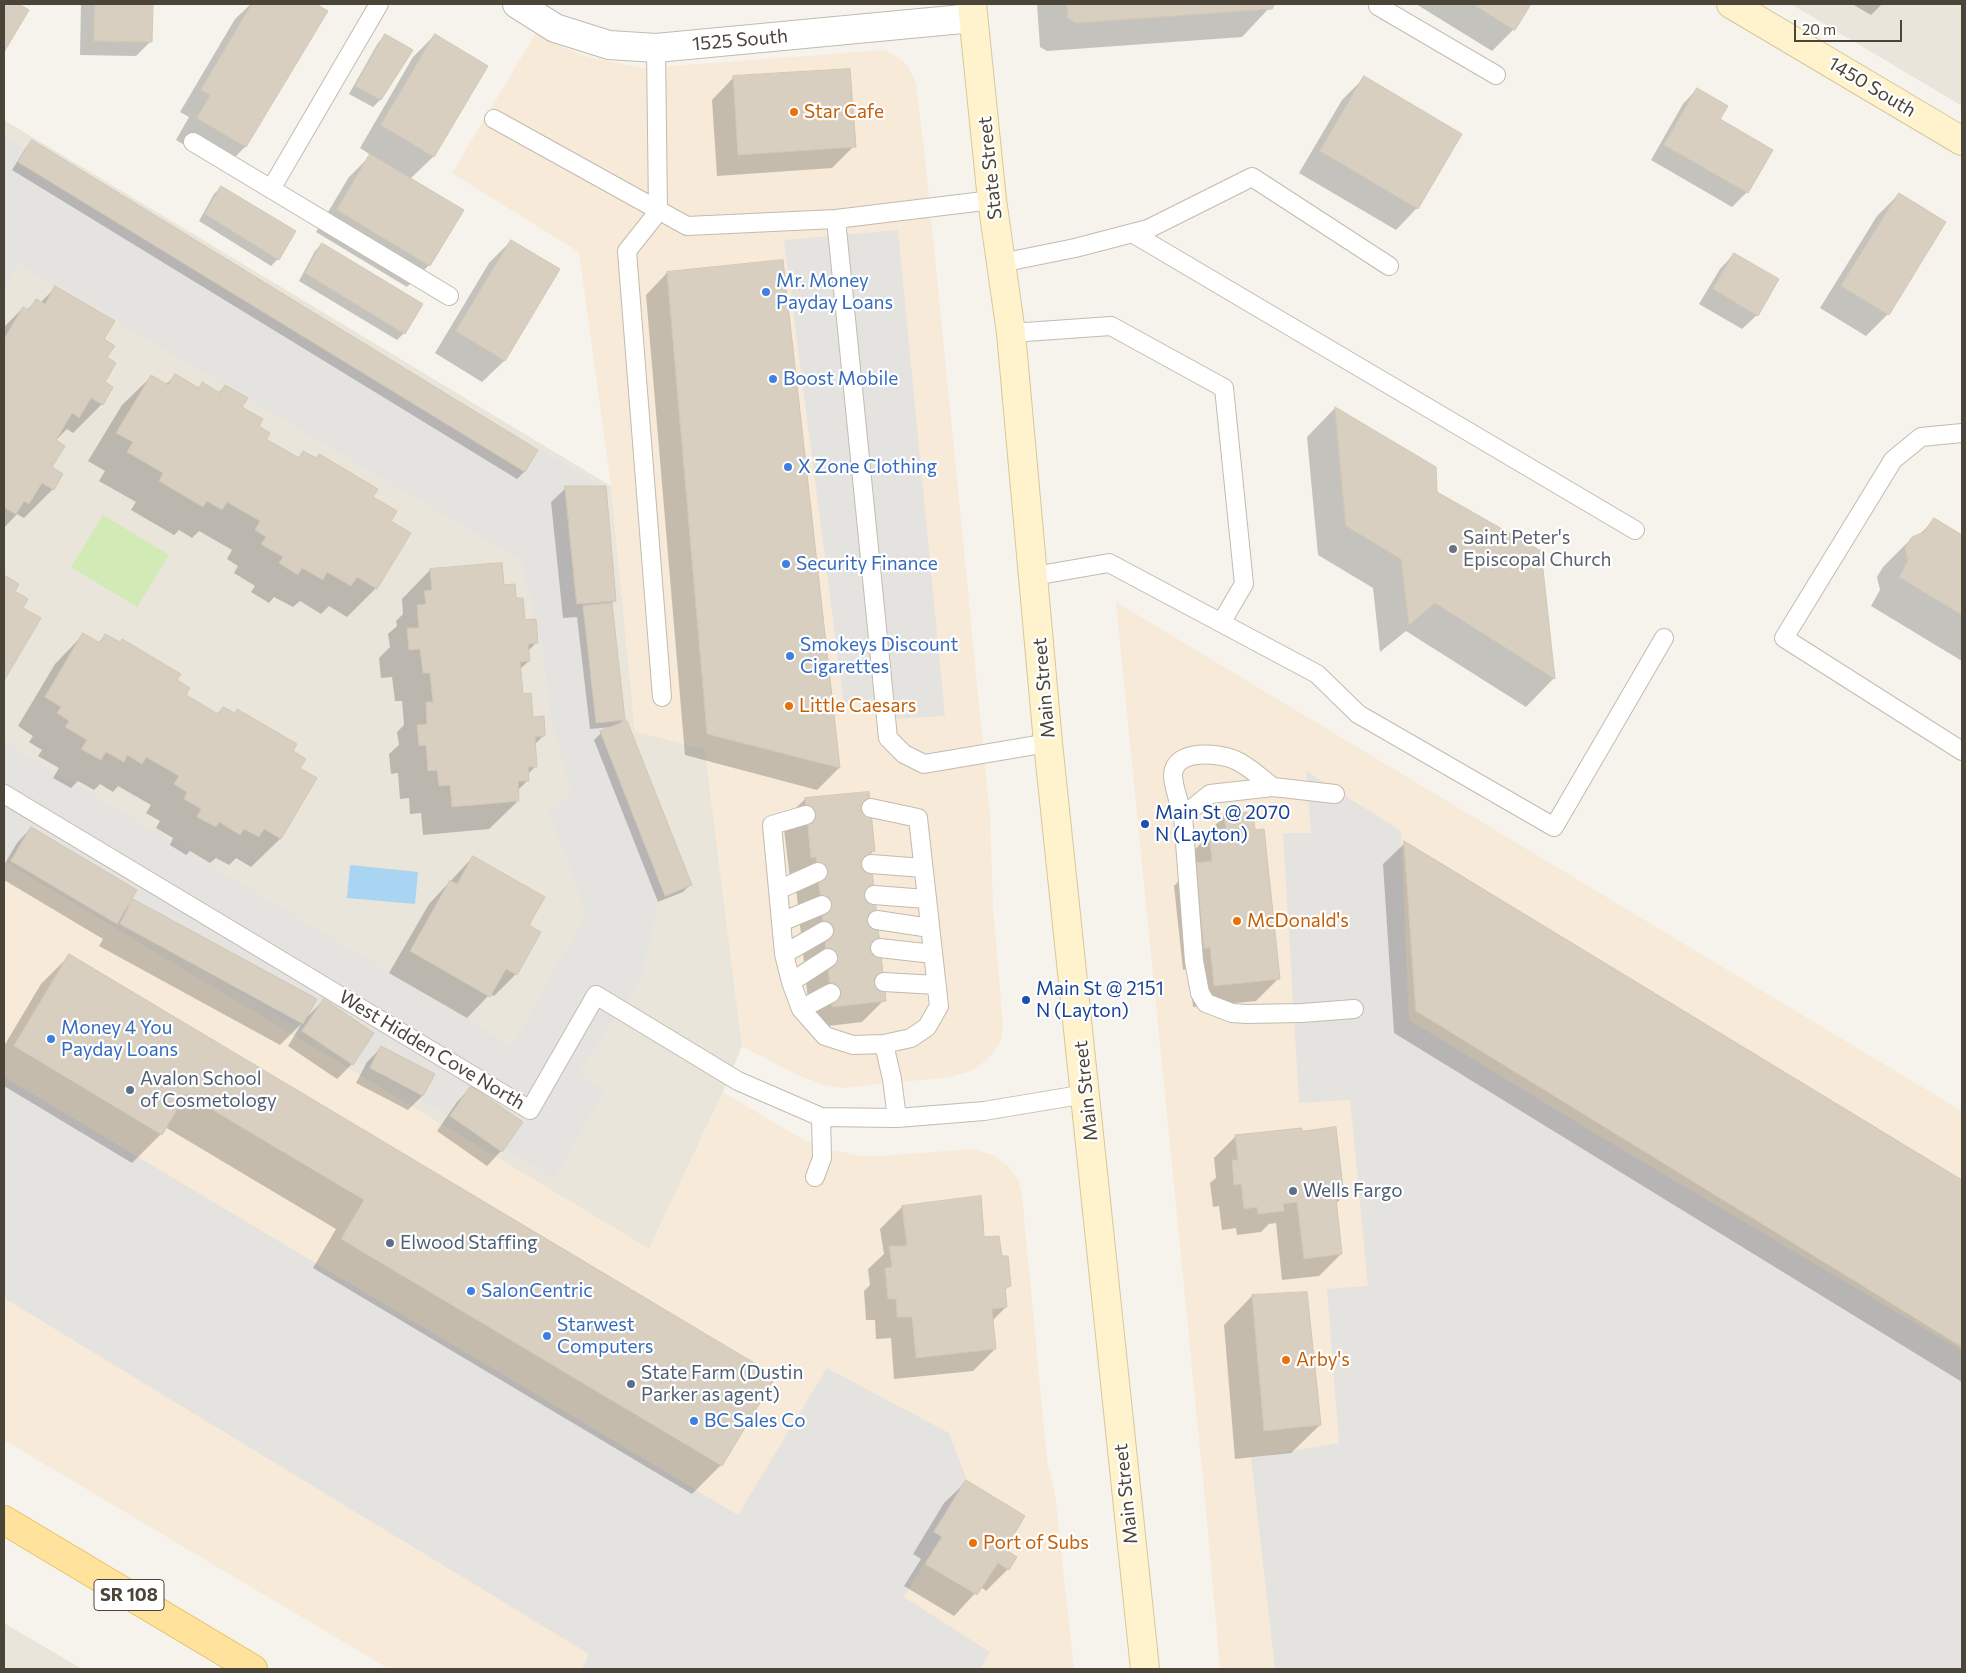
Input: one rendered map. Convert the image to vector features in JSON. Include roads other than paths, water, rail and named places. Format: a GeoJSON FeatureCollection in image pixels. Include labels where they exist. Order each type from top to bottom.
{"type":"FeatureCollection","features":[{"type":"Feature","properties":{"kind":"main road","name":"1450 South"},"geometry":{"type":"LineString","coordinates":[[1731,4],[1962,141]]}},
{"type":"Feature","properties":{"kind":"main road","name":"State Street"},"geometry":{"type":"LineString","coordinates":[[973,11],[992,200],[1011,332]]}},
{"type":"Feature","properties":{"kind":"main road","name":"Main Street"},"geometry":{"type":"LineString","coordinates":[[1011,332],[1048,743],[1145,1669]]}},
{"type":"Feature","properties":{"kind":"main road","name":"SR 108"},"geometry":{"type":"LineString","coordinates":[[4,1520],[253,1669]]}},
{"type":"Feature","properties":{"kind":"street","name":"1525 South"},"geometry":{"type":"LineString","coordinates":[[517,4],[555,28],[609,45],[656,48],[973,11]]}},
{"type":"Feature","properties":{"kind":"lane"},"geometry":{"type":"LineString","coordinates":[[271,189],[379,4]]}},
{"type":"Feature","properties":{"kind":"lane"},"geometry":{"type":"LineString","coordinates":[[1379,4],[1378,6],[1496,76]]}},
{"type":"Feature","properties":{"kind":"lane"},"geometry":{"type":"LineString","coordinates":[[656,48],[658,212],[627,251],[662,697]]}},
{"type":"Feature","properties":{"kind":"lane"},"geometry":{"type":"LineString","coordinates":[[494,119],[658,212],[687,226],[836,219],[992,200]]}},
{"type":"Feature","properties":{"kind":"lane"},"geometry":{"type":"LineString","coordinates":[[193,142],[449,296]]}},
{"type":"Feature","properties":{"kind":"lane"},"geometry":{"type":"LineString","coordinates":[[1001,263],[1148,229],[1252,177],[1389,266]]}},
{"type":"Feature","properties":{"kind":"lane"},"geometry":{"type":"LineString","coordinates":[[836,219],[888,738],[904,754],[924,764],[1048,743]]}},
{"type":"Feature","properties":{"kind":"lane"},"geometry":{"type":"LineString","coordinates":[[1132,233],[1635,530]]}},
{"type":"Feature","properties":{"kind":"lane"},"geometry":{"type":"LineString","coordinates":[[1011,332],[1111,326],[1224,388],[1244,584],[1221,622]]}},
{"type":"Feature","properties":{"kind":"lane"},"geometry":{"type":"LineString","coordinates":[[1962,433],[1921,437],[1892,460],[1784,638],[1962,752]]}},
{"type":"Feature","properties":{"kind":"lane"},"geometry":{"type":"LineString","coordinates":[[1034,576],[1109,563],[1317,674],[1358,714],[1554,828],[1664,638]]}},
{"type":"Feature","properties":{"kind":"lane"},"geometry":{"type":"LineString","coordinates":[[1272,787],[1235,760],[1208,754],[1188,756],[1178,764],[1173,775],[1183,816],[1194,962],[1200,994],[1206,1003],[1232,1013],[1302,1013],[1354,1009]]}},
{"type":"Feature","properties":{"kind":"lane"},"geometry":{"type":"LineString","coordinates":[[1183,816],[1210,794],[1272,787],[1335,794]]}},
{"type":"Feature","properties":{"kind":"lane","name":"West Hidden Cove North"},"geometry":{"type":"LineString","coordinates":[[4,794],[530,1110],[596,995],[738,1081],[821,1118],[897,1118],[984,1111],[1086,1094]]}},
{"type":"Feature","properties":{"kind":"lane"},"geometry":{"type":"LineString","coordinates":[[806,815],[772,825],[780,922],[790,982],[801,1009],[825,1036],[853,1045],[884,1044],[911,1038],[927,1027],[939,1006],[922,868],[918,818],[871,808]]}},
{"type":"Feature","properties":{"kind":"lane"},"geometry":{"type":"LineString","coordinates":[[871,864],[922,868]]}},
{"type":"Feature","properties":{"kind":"lane"},"geometry":{"type":"LineString","coordinates":[[778,890],[818,872]]}},
{"type":"Feature","properties":{"kind":"lane"},"geometry":{"type":"LineString","coordinates":[[874,895],[926,899]]}},
{"type":"Feature","properties":{"kind":"lane"},"geometry":{"type":"LineString","coordinates":[[780,922],[822,906]]}},
{"type":"Feature","properties":{"kind":"lane"},"geometry":{"type":"LineString","coordinates":[[877,920],[930,928]]}},
{"type":"Feature","properties":{"kind":"lane"},"geometry":{"type":"LineString","coordinates":[[784,954],[824,931]]}},
{"type":"Feature","properties":{"kind":"lane"},"geometry":{"type":"LineString","coordinates":[[880,948],[933,954]]}},
{"type":"Feature","properties":{"kind":"lane"},"geometry":{"type":"LineString","coordinates":[[790,982],[828,958]]}},
{"type":"Feature","properties":{"kind":"lane"},"geometry":{"type":"LineString","coordinates":[[884,982],[936,985]]}},
{"type":"Feature","properties":{"kind":"lane"},"geometry":{"type":"LineString","coordinates":[[801,1009],[831,992]]}},
{"type":"Feature","properties":{"kind":"lane"},"geometry":{"type":"LineString","coordinates":[[884,1044],[892,1079],[897,1118]]}},
{"type":"Feature","properties":{"kind":"lane"},"geometry":{"type":"LineString","coordinates":[[815,1176],[822,1158],[821,1118]]}},
{"type":"Feature","properties":{"kind":"water"},"geometry":{"type":"Polygon","coordinates":[[[350,865],[418,872],[415,904],[347,898],[350,865]]]}},
{"type":"Feature","properties":{"kind":"place","name":"Star Cafe"},"geometry":{"type":"Point","coordinates":[794,112]}},
{"type":"Feature","properties":{"kind":"place","name":"Mr. Money Payday Loans"},"geometry":{"type":"Point","coordinates":[766,292]}},
{"type":"Feature","properties":{"kind":"place","name":"Boost Mobile"},"geometry":{"type":"Point","coordinates":[773,379]}},
{"type":"Feature","properties":{"kind":"place","name":"X Zone Clothing"},"geometry":{"type":"Point","coordinates":[788,467]}},
{"type":"Feature","properties":{"kind":"place","name":"Saint Peter's Episcopal Church"},"geometry":{"type":"Point","coordinates":[1453,549]}},
{"type":"Feature","properties":{"kind":"place","name":"Security Finance"},"geometry":{"type":"Point","coordinates":[786,564]}},
{"type":"Feature","properties":{"kind":"place","name":"Smokeys Discount Cigarettes"},"geometry":{"type":"Point","coordinates":[790,656]}},
{"type":"Feature","properties":{"kind":"place","name":"Little Caesars"},"geometry":{"type":"Point","coordinates":[789,706]}},
{"type":"Feature","properties":{"kind":"place","name":"Main St @ 2070 N (Layton)"},"geometry":{"type":"Point","coordinates":[1145,824]}},
{"type":"Feature","properties":{"kind":"place","name":"McDonald's"},"geometry":{"type":"Point","coordinates":[1237,921]}},
{"type":"Feature","properties":{"kind":"place","name":"Main St @ 2151 N (Layton)"},"geometry":{"type":"Point","coordinates":[1026,1000]}},
{"type":"Feature","properties":{"kind":"place","name":"Money 4 You Payday Loans"},"geometry":{"type":"Point","coordinates":[51,1039]}},
{"type":"Feature","properties":{"kind":"place","name":"Avalon School of Cosmetology"},"geometry":{"type":"Point","coordinates":[130,1090]}},
{"type":"Feature","properties":{"kind":"place","name":"Wells Fargo"},"geometry":{"type":"Point","coordinates":[1293,1191]}},
{"type":"Feature","properties":{"kind":"place","name":"Elwood Staffing"},"geometry":{"type":"Point","coordinates":[390,1243]}},
{"type":"Feature","properties":{"kind":"place","name":"SalonCentric"},"geometry":{"type":"Point","coordinates":[471,1291]}},
{"type":"Feature","properties":{"kind":"place","name":"Starwest Computers"},"geometry":{"type":"Point","coordinates":[547,1336]}},
{"type":"Feature","properties":{"kind":"place","name":"Arby's"},"geometry":{"type":"Point","coordinates":[1286,1360]}},
{"type":"Feature","properties":{"kind":"place","name":"State Farm (Dustin Parker as agent)"},"geometry":{"type":"Point","coordinates":[631,1384]}},
{"type":"Feature","properties":{"kind":"place","name":"BC Sales Co"},"geometry":{"type":"Point","coordinates":[694,1421]}},
{"type":"Feature","properties":{"kind":"place","name":"Port of Subs"},"geometry":{"type":"Point","coordinates":[973,1543]}}]}
